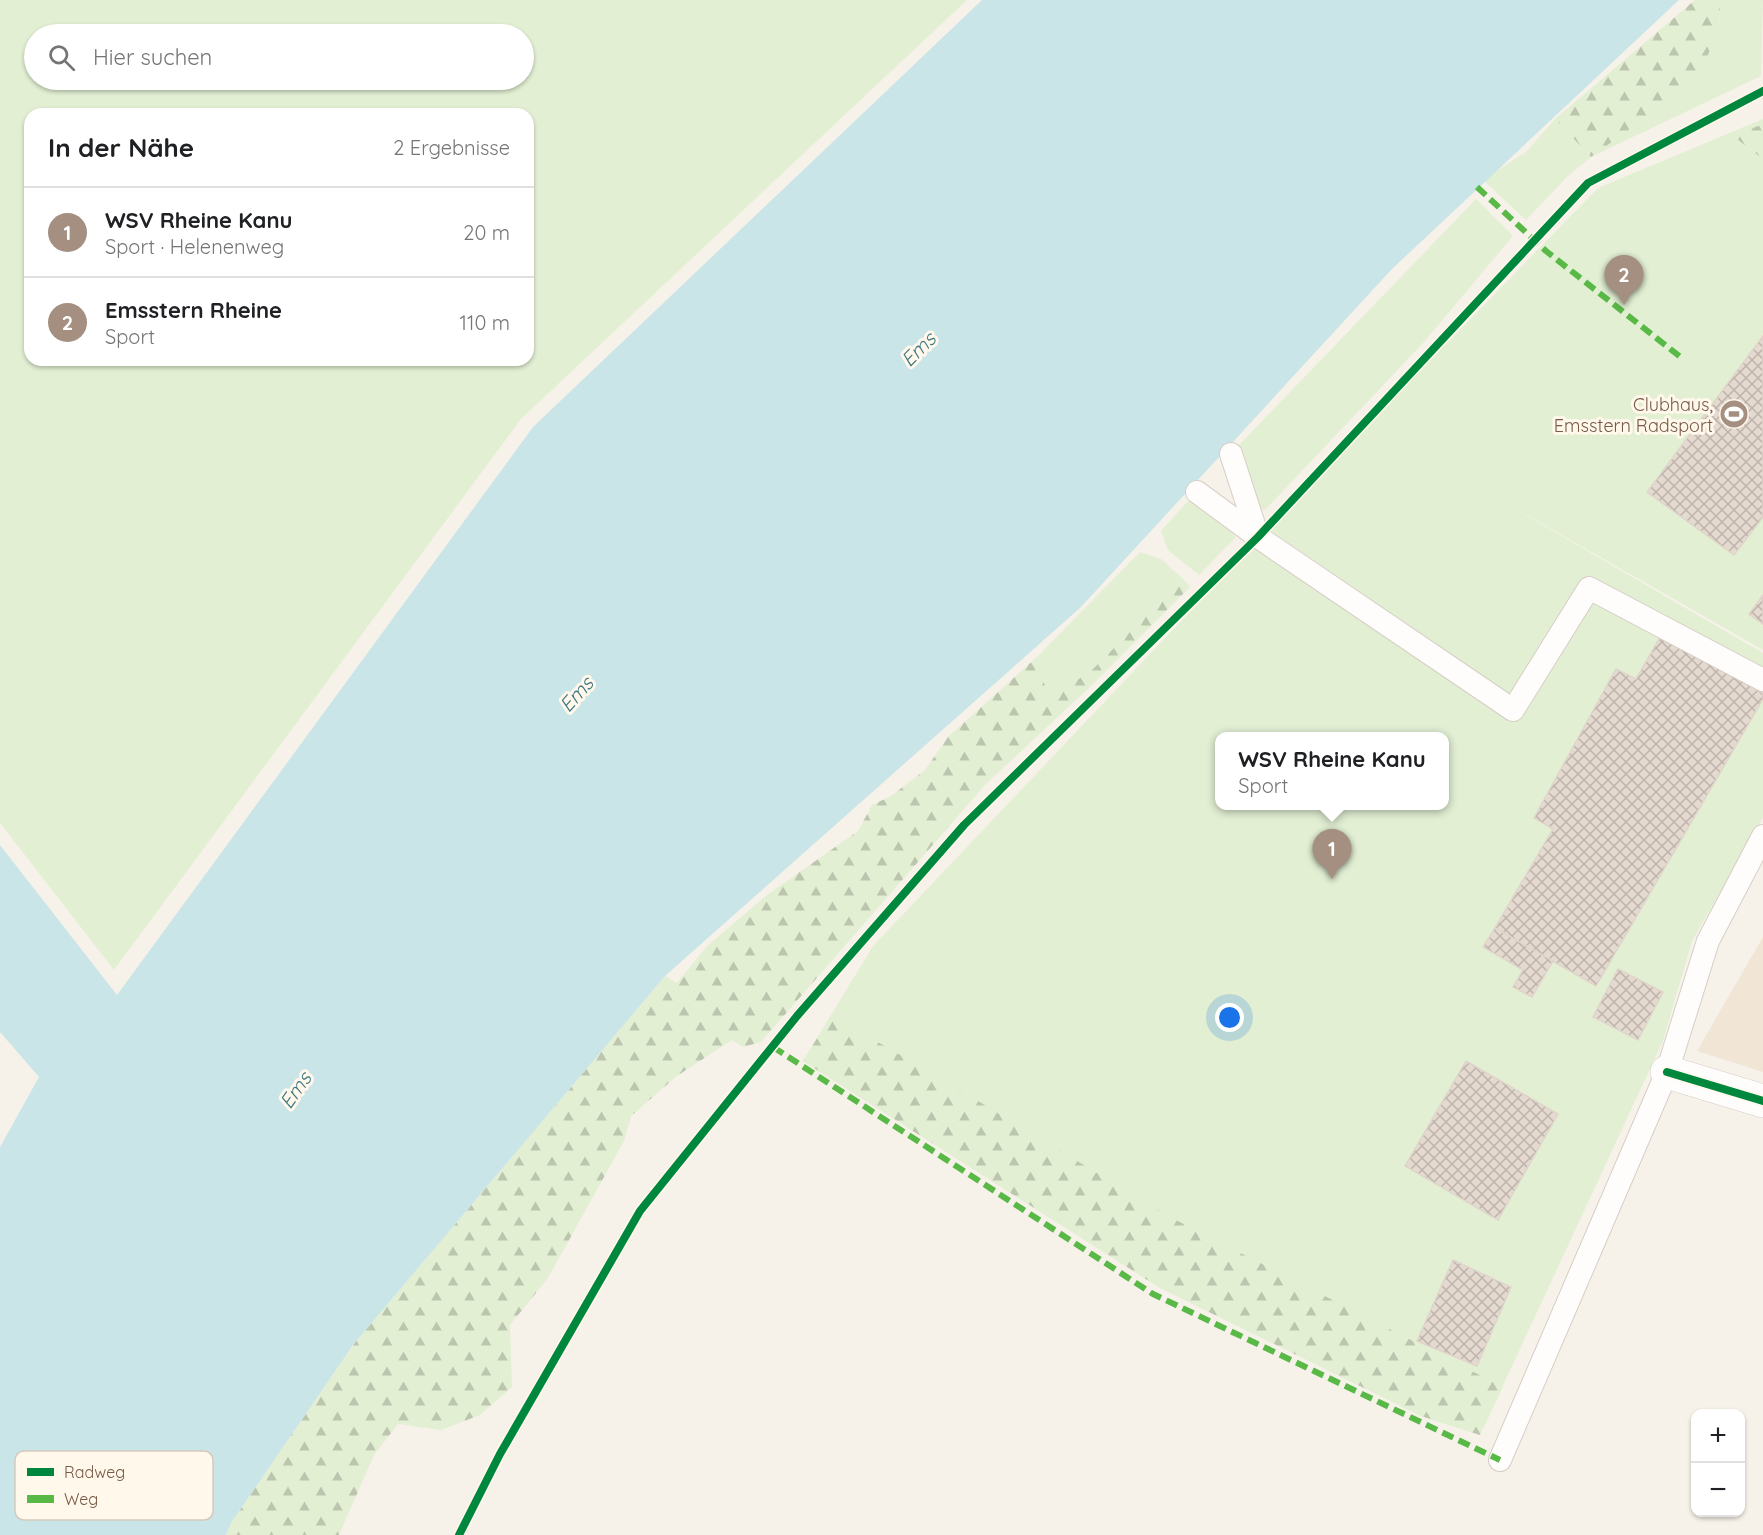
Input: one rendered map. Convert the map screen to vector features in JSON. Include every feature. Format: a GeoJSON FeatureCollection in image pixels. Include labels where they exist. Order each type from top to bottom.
{"type":"FeatureCollection","features":[{"type":"Feature","properties":{"kind":"street"},"geometry":{"type":"LineString","coordinates":[[1667,1072],[1763,1101]]}},
{"type":"Feature","properties":{"kind":"lane"},"geometry":{"type":"LineString","coordinates":[[1231,454],[1258,537]]}},
{"type":"Feature","properties":{"kind":"lane"},"geometry":{"type":"LineString","coordinates":[[1197,492],[1258,537],[1513,710],[1589,588],[1763,680]]}},
{"type":"Feature","properties":{"kind":"lane"},"geometry":{"type":"LineString","coordinates":[[1500,1460],[1667,1072],[1708,941],[1763,836]]}},
{"type":"Feature","properties":{"kind":"shaded area"},"geometry":{"type":"Polygon","coordinates":[[[1763,937],[1763,1072],[1697,1051],[1763,937]]]}},
{"type":"Feature","properties":{"kind":"green space"},"geometry":{"type":"Polygon","coordinates":[[[0,0],[967,0],[521,419],[114,970],[0,823],[0,0]]]}},
{"type":"Feature","properties":{"kind":"green space"},"geometry":{"type":"Polygon","coordinates":[[[1695,0],[1720,0],[1719,30],[1696,81],[1591,157],[1555,119],[1695,0]]]}},
{"type":"Feature","properties":{"kind":"green space"},"geometry":{"type":"Polygon","coordinates":[[[1720,0],[1763,0],[1761,76],[1591,157],[1719,30],[1720,0]]]}},
{"type":"Feature","properties":{"kind":"green space"},"geometry":{"type":"Polygon","coordinates":[[[1555,119],[1591,157],[1567,177],[1526,220],[1483,180],[1527,151],[1555,119]]]}},
{"type":"Feature","properties":{"kind":"green space"},"geometry":{"type":"Polygon","coordinates":[[[1763,119],[1763,650],[1488,493],[1763,653],[1763,818],[1692,941],[1663,1041],[1480,1435],[1421,1416],[1160,1288],[803,1061],[873,946],[1370,422],[1598,188],[1763,119]]]}},
{"type":"Feature","properties":{"kind":"green space"},"geometry":{"type":"Polygon","coordinates":[[[1763,124],[1763,159],[1733,136],[1763,124]]]}},
{"type":"Feature","properties":{"kind":"green space"},"geometry":{"type":"Polygon","coordinates":[[[1476,199],[1513,236],[1424,342],[1264,511],[1252,496],[1239,445],[1476,199]]]}},
{"type":"Feature","properties":{"kind":"green space"},"geometry":{"type":"Polygon","coordinates":[[[1191,498],[1236,537],[1199,575],[1168,550],[1161,531],[1191,498]]]}},
{"type":"Feature","properties":{"kind":"green space"},"geometry":{"type":"Polygon","coordinates":[[[1140,552],[1161,559],[1183,579],[1092,670],[1048,701],[1038,656],[1140,552]]]}},
{"type":"Feature","properties":{"kind":"green space"},"geometry":{"type":"Polygon","coordinates":[[[1183,579],[1190,587],[1092,685],[985,785],[761,1042],[743,1047],[732,1040],[677,1076],[631,1116],[624,1141],[548,1278],[510,1325],[512,1387],[480,1415],[441,1430],[398,1424],[374,1455],[339,1535],[226,1535],[231,1523],[353,1345],[665,976],[677,983],[707,946],[767,895],[858,831],[872,805],[891,796],[925,770],[948,737],[1038,656],[1048,700],[1092,670],[1183,579]]]}},
{"type":"Feature","properties":{"kind":"green space"},"geometry":{"type":"Polygon","coordinates":[[[829,1019],[852,1027],[1168,1216],[1503,1387],[1480,1435],[1421,1416],[1160,1288],[803,1061],[829,1019]]]}},
{"type":"Feature","properties":{"kind":"water","name":"Ems"},"geometry":{"type":"Polygon","coordinates":[[[982,0],[1679,0],[1392,269],[1081,607],[665,976],[353,1345],[231,1523],[226,1535],[0,1535],[0,1147],[39,1077],[0,1032],[0,845],[117,995],[533,427],[982,0]]]}},
{"type":"Feature","properties":{"kind":"building","name":"Clubhaus, Emsstern Radsport"},"geometry":{"type":"Polygon","coordinates":[[[1763,336],[1763,517],[1734,555],[1647,492],[1763,336]]]}},
{"type":"Feature","properties":{"kind":"building"},"geometry":{"type":"Polygon","coordinates":[[[1763,595],[1763,624],[1749,614],[1763,595]]]}},
{"type":"Feature","properties":{"kind":"building"},"geometry":{"type":"Polygon","coordinates":[[[1662,634],[1763,693],[1763,699],[1596,986],[1495,928],[1553,829],[1534,818],[1616,669],[1636,679],[1662,634]]]}},
{"type":"Feature","properties":{"kind":"building"},"geometry":{"type":"Polygon","coordinates":[[[1495,928],[1553,961],[1532,997],[1513,987],[1523,970],[1483,947],[1495,928]]]}},
{"type":"Feature","properties":{"kind":"building"},"geometry":{"type":"Polygon","coordinates":[[[1618,969],[1663,992],[1638,1040],[1593,1017],[1618,969]]]}},
{"type":"Feature","properties":{"kind":"building"},"geometry":{"type":"Polygon","coordinates":[[[1466,1061],[1558,1114],[1498,1220],[1405,1166],[1466,1061]]]}},
{"type":"Feature","properties":{"kind":"building"},"geometry":{"type":"Polygon","coordinates":[[[1453,1260],[1511,1287],[1477,1366],[1417,1341],[1453,1260]]]}},
{"type":"Feature","properties":{"kind":"marked path"},"geometry":{"type":"LineString","coordinates":[[1477,187],[1546,251],[1683,359]]}},
{"type":"Feature","properties":{"kind":"marked path"},"geometry":{"type":"LineString","coordinates":[[773,1047],[1153,1294],[1500,1460]]}},
{"type":"Feature","properties":{"kind":"cycle path"},"geometry":{"type":"LineString","coordinates":[[459,1535],[500,1454],[640,1211],[797,1016],[964,825],[1258,537],[1588,183],[1763,91]]}},
{"type":"Feature","properties":{"kind":"cycle path"},"geometry":{"type":"LineString","coordinates":[[1667,1072],[1763,1101]]}},
{"type":"Feature","properties":{"kind":"place","name":"Emsstern Rheine"},"geometry":{"type":"Point","coordinates":[1624,305]}},
{"type":"Feature","properties":{"kind":"place","name":"Clubhaus, Emsstern Radsport"},"geometry":{"type":"Point","coordinates":[1734,414]}},
{"type":"Feature","properties":{"kind":"place","name":"WSV Rheine Kanu"},"geometry":{"type":"Point","coordinates":[1332,879]}}]}
